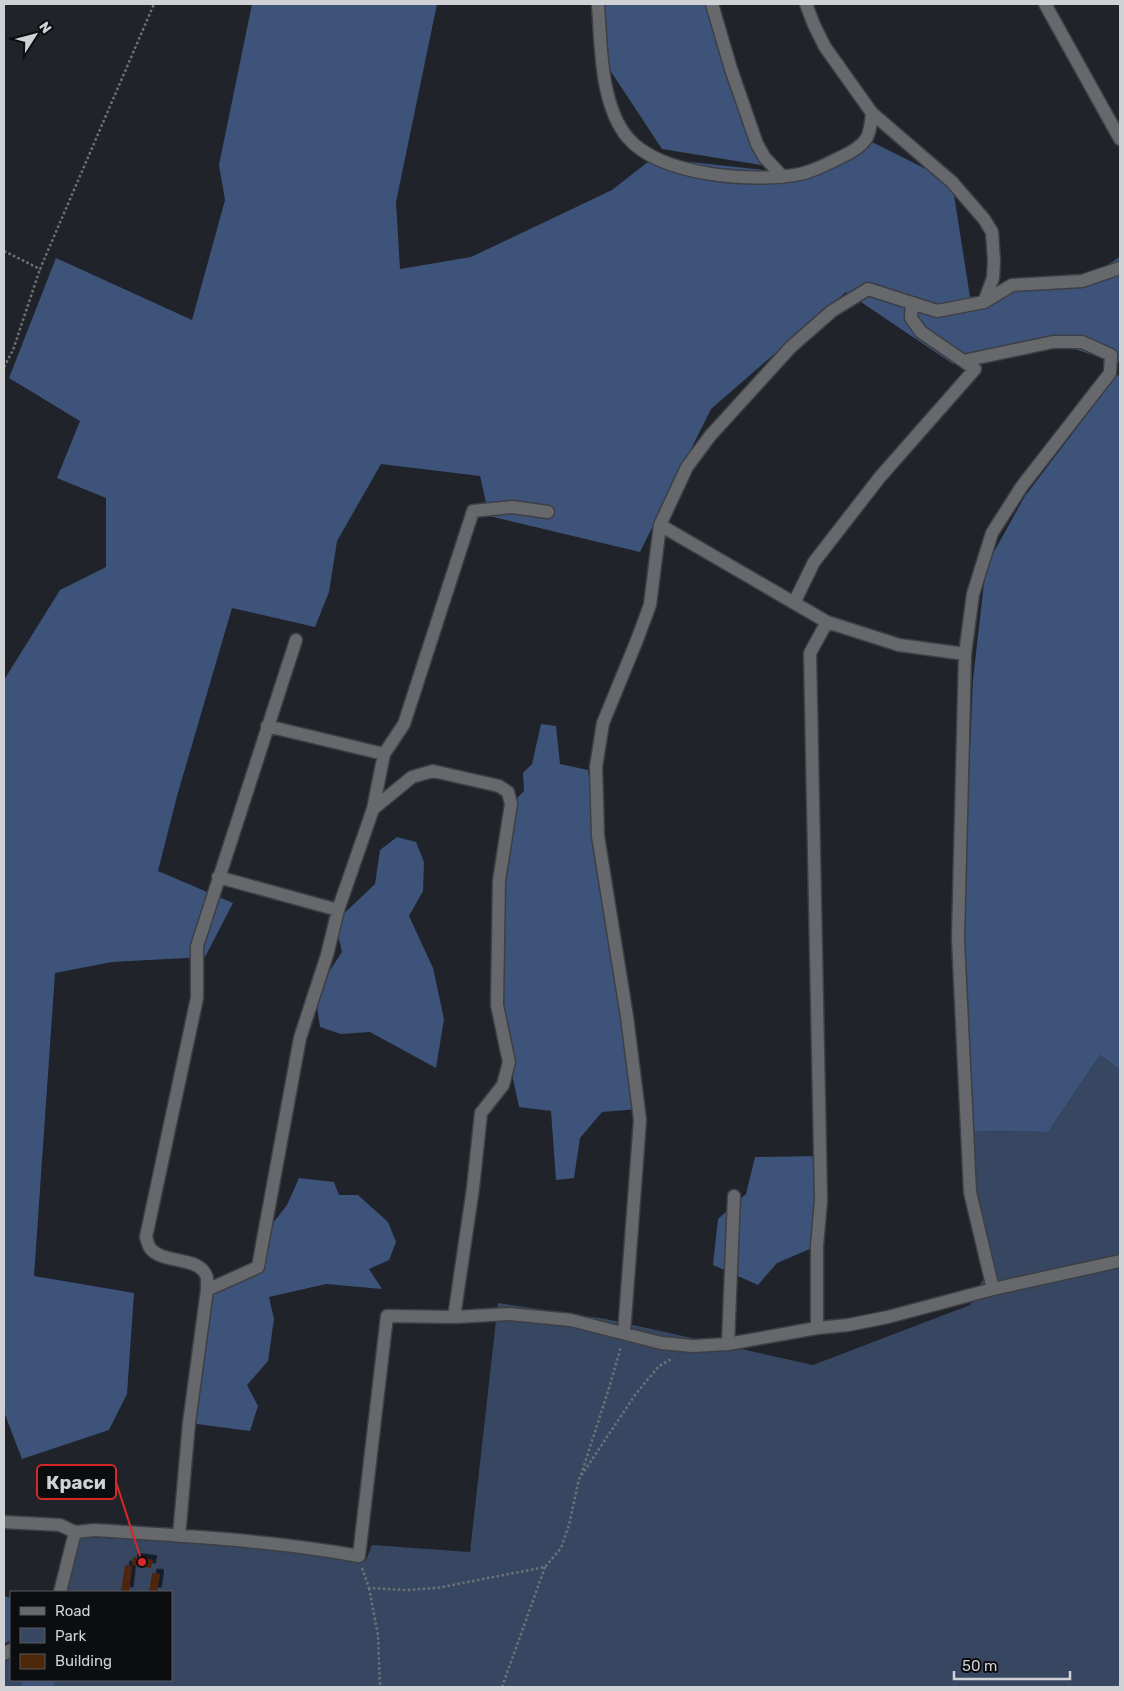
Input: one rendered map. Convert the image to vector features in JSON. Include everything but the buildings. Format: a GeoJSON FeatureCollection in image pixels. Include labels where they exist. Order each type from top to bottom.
{"type":"FeatureCollection","features":[{"type":"Feature","properties":{"kind":"street"},"geometry":{"type":"LineString","coordinates":[[598,4],[602,58],[608,94],[620,126],[629,139],[640,149],[653,158],[673,166],[709,174],[745,177],[783,177],[802,174],[820,168],[859,146],[866,139],[870,131],[872,113]]}},
{"type":"Feature","properties":{"kind":"street"},"geometry":{"type":"LineString","coordinates":[[712,4],[731,69],[757,144],[765,158],[783,177]]}},
{"type":"Feature","properties":{"kind":"street"},"geometry":{"type":"LineString","coordinates":[[806,4],[825,47],[872,113],[952,182],[984,219],[992,232],[993,278],[984,302]]}},
{"type":"Feature","properties":{"kind":"street"},"geometry":{"type":"LineString","coordinates":[[1045,4],[1120,139]]}},
{"type":"Feature","properties":{"kind":"street"},"geometry":{"type":"LineString","coordinates":[[624,1333],[640,1120],[627,1017],[598,836],[596,767],[603,723],[650,605],[660,525],[687,467],[710,436],[790,347],[832,311],[868,289],[937,312],[984,302],[1012,285],[1082,281],[1120,268]]}},
{"type":"Feature","properties":{"kind":"street"},"geometry":{"type":"LineString","coordinates":[[794,603],[814,562],[880,477],[975,369],[921,332],[911,318],[912,304]]}},
{"type":"Feature","properties":{"kind":"street"},"geometry":{"type":"LineString","coordinates":[[963,361],[1053,342],[1082,342],[1111,355],[1110,373],[1022,486],[992,533],[973,594],[965,654],[958,948],[970,1192],[993,1289]]}},
{"type":"Feature","properties":{"kind":"street"},"geometry":{"type":"LineString","coordinates":[[207,1290],[258,1267],[300,1038],[327,955],[338,910],[373,809],[384,754],[404,724],[473,511],[512,507],[548,512]]}},
{"type":"Feature","properties":{"kind":"street"},"geometry":{"type":"LineString","coordinates":[[660,525],[827,622],[899,645],[965,654]]}},
{"type":"Feature","properties":{"kind":"street"},"geometry":{"type":"LineString","coordinates":[[817,1328],[817,1246],[821,1200],[810,653],[827,622]]}},
{"type":"Feature","properties":{"kind":"street"},"geometry":{"type":"LineString","coordinates":[[179,1536],[189,1423],[207,1290],[206,1277],[200,1269],[192,1264],[161,1255],[151,1248],[146,1237],[198,998],[197,946],[296,640]]}},
{"type":"Feature","properties":{"kind":"street"},"geometry":{"type":"LineString","coordinates":[[267,726],[384,754]]}},
{"type":"Feature","properties":{"kind":"street"},"geometry":{"type":"LineString","coordinates":[[373,809],[412,777],[433,771],[499,786],[508,792],[511,804],[499,881],[497,1005],[509,1062],[503,1085],[481,1113],[473,1188],[454,1317]]}},
{"type":"Feature","properties":{"kind":"street"},"geometry":{"type":"LineString","coordinates":[[218,877],[338,910]]}},
{"type":"Feature","properties":{"kind":"street"},"geometry":{"type":"LineString","coordinates":[[728,1344],[734,1196]]}},
{"type":"Feature","properties":{"kind":"street"},"geometry":{"type":"LineString","coordinates":[[4,1522],[60,1525],[75,1532],[95,1530],[219,1538],[318,1549],[359,1556],[387,1316],[454,1317],[510,1314],[571,1320],[661,1343],[693,1346],[728,1344],[888,1317],[993,1289],[1120,1261]]}},
{"type":"Feature","properties":{"kind":"street"},"geometry":{"type":"LineString","coordinates":[[60,1591],[75,1532]]}},
{"type":"Feature","properties":{"kind":"path"},"geometry":{"type":"LineString","coordinates":[[4,367],[13,350],[40,269],[154,4]]}},
{"type":"Feature","properties":{"kind":"path"},"geometry":{"type":"LineString","coordinates":[[4,251],[40,269]]}},
{"type":"Feature","properties":{"kind":"path"},"geometry":{"type":"LineString","coordinates":[[502,1687],[546,1566],[561,1548],[569,1525],[579,1479],[609,1388],[624,1333]]}},
{"type":"Feature","properties":{"kind":"path"},"geometry":{"type":"LineString","coordinates":[[579,1479],[635,1395],[659,1366],[693,1346]]}},
{"type":"Feature","properties":{"kind":"path"},"geometry":{"type":"LineString","coordinates":[[359,1556],[369,1588],[378,1635],[380,1687]]}},
{"type":"Feature","properties":{"kind":"path"},"geometry":{"type":"LineString","coordinates":[[369,1588],[406,1590],[437,1588],[546,1566]]}},
{"type":"Feature","properties":{"kind":"green space"},"geometry":{"type":"Polygon","coordinates":[[[1100,1055],[1120,1070],[1120,1687],[4,1687],[4,1655],[10,1653],[10,1681],[172,1681],[172,1591],[60,1591],[78,1537],[201,1542],[366,1560],[372,1545],[470,1552],[498,1303],[606,1319],[813,1365],[970,1305],[988,1269],[970,1192],[972,1131],[1048,1132],[1100,1055]]]}},
{"type":"Feature","properties":{"kind":"shaded area"},"geometry":{"type":"Polygon","coordinates":[[[252,4],[437,4],[396,202],[400,269],[471,257],[612,190],[653,158],[802,174],[866,139],[952,182],[970,297],[1082,281],[1120,257],[1120,362],[1053,342],[953,364],[846,292],[711,409],[640,552],[489,516],[480,476],[381,464],[337,541],[329,592],[315,627],[232,608],[177,796],[158,871],[233,903],[205,957],[112,962],[55,973],[34,1276],[134,1293],[127,1394],[109,1430],[22,1459],[4,1412],[4,680],[60,590],[106,567],[106,498],[57,478],[80,421],[9,378],[56,258],[192,320],[225,200],[219,165],[252,4]]]}},
{"type":"Feature","properties":{"kind":"shaded area"},"geometry":{"type":"Polygon","coordinates":[[[602,4],[711,4],[773,167],[662,149],[602,58],[602,4]]]}},
{"type":"Feature","properties":{"kind":"shaded area"},"geometry":{"type":"Polygon","coordinates":[[[1117,375],[1120,376],[1120,1070],[1100,1055],[1048,1132],[972,1131],[963,918],[973,679],[986,566],[1025,496],[1117,375]]]}},
{"type":"Feature","properties":{"kind":"shaded area"},"geometry":{"type":"Polygon","coordinates":[[[541,724],[556,726],[560,764],[588,770],[627,1017],[639,1109],[602,1112],[580,1138],[574,1178],[556,1180],[551,1111],[519,1107],[497,1005],[499,881],[511,804],[524,791],[523,773],[532,764],[541,724]]]}},
{"type":"Feature","properties":{"kind":"shaded area"},"geometry":{"type":"Polygon","coordinates":[[[397,837],[416,842],[424,862],[423,891],[409,916],[433,968],[444,1019],[436,1068],[370,1032],[341,1034],[320,1027],[315,993],[342,952],[335,922],[375,884],[380,850],[397,837]]]}},
{"type":"Feature","properties":{"kind":"shaded area"},"geometry":{"type":"Polygon","coordinates":[[[820,1156],[817,1246],[777,1263],[758,1285],[713,1265],[718,1219],[746,1194],[755,1157],[820,1156]]]}},
{"type":"Feature","properties":{"kind":"shaded area"},"geometry":{"type":"Polygon","coordinates":[[[299,1178],[334,1182],[339,1195],[358,1195],[388,1222],[396,1242],[389,1260],[369,1269],[382,1289],[326,1284],[269,1297],[274,1319],[268,1361],[247,1385],[258,1406],[250,1431],[189,1423],[207,1290],[258,1267],[273,1223],[287,1205],[299,1178]]]}},
{"type":"Feature","properties":{"kind":"shaded area"},"geometry":{"type":"Polygon","coordinates":[[[4,1596],[10,1598],[10,1641],[4,1644],[4,1596]]]}},
{"type":"Feature","properties":{"kind":"shaded area"},"geometry":{"type":"Polygon","coordinates":[[[22,1681],[54,1681],[54,1687],[22,1687],[22,1681]]]}},
{"type":"Feature","properties":{"kind":"place","name":"Краси"},"geometry":{"type":"Point","coordinates":[142,1562]}}]}
